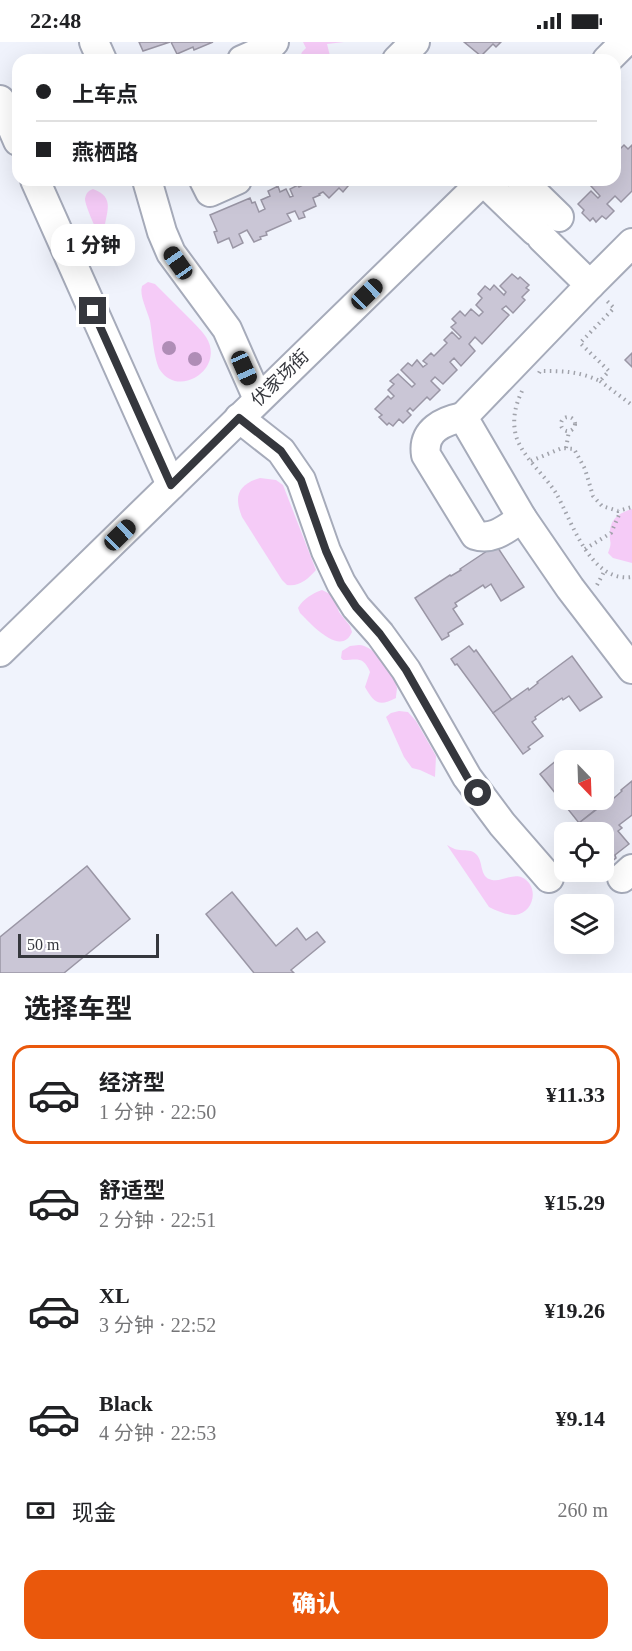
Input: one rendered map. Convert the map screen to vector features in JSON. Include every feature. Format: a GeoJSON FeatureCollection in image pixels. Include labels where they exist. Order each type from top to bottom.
{"type":"FeatureCollection","features":[{"type":"Feature","properties":{"kind":"street"},"geometry":{"type":"LineString","coordinates":[[256,54],[267,49],[274,42]]}},
{"type":"Feature","properties":{"kind":"street"},"geometry":{"type":"LineString","coordinates":[[403,54],[415,42]]}},
{"type":"Feature","properties":{"kind":"street"},"geometry":{"type":"LineString","coordinates":[[613,54],[626,42]]}},
{"type":"Feature","properties":{"kind":"street"},"geometry":{"type":"LineString","coordinates":[[0,100],[12,127]]}},
{"type":"Feature","properties":{"kind":"street"},"geometry":{"type":"LineString","coordinates":[[38,186],[171,485]]}},
{"type":"Feature","properties":{"kind":"street"},"geometry":{"type":"LineString","coordinates":[[149,186],[162,232],[171,253],[227,330],[248,409],[301,480],[326,551],[341,584],[356,607],[380,634],[406,670],[467,777],[502,824],[549,878]]}},
{"type":"Feature","properties":{"kind":"street"},"geometry":{"type":"LineString","coordinates":[[207,186],[210,192],[224,186]]}},
{"type":"Feature","properties":{"kind":"street","name":"伏家场街"},"geometry":{"type":"LineString","coordinates":[[0,652],[478,186]]}},
{"type":"Feature","properties":{"kind":"street"},"geometry":{"type":"LineString","coordinates":[[492,186],[545,228]]}},
{"type":"Feature","properties":{"kind":"street"},"geometry":{"type":"LineString","coordinates":[[524,186],[545,228],[590,285]]}},
{"type":"Feature","properties":{"kind":"street"},"geometry":{"type":"LineString","coordinates":[[522,518],[494,536],[475,535],[426,455],[425,448],[428,440],[444,422],[463,417],[632,243]]}},
{"type":"Feature","properties":{"kind":"street"},"geometry":{"type":"LineString","coordinates":[[463,417],[522,518],[570,588],[632,669]]}},
{"type":"Feature","properties":{"kind":"path"},"geometry":{"type":"LineString","coordinates":[[590,285],[614,308],[580,343],[609,371],[600,381]]}},
{"type":"Feature","properties":{"kind":"path"},"geometry":{"type":"LineString","coordinates":[[533,377],[540,371],[585,374],[600,381],[632,405]]}},
{"type":"Feature","properties":{"kind":"path"},"geometry":{"type":"LineString","coordinates":[[525,382],[517,401],[514,422],[517,438],[556,494],[579,542],[594,561],[605,570],[623,578],[632,577]]}},
{"type":"Feature","properties":{"kind":"path"},"geometry":{"type":"LineString","coordinates":[[566,448],[569,431]]}},
{"type":"Feature","properties":{"kind":"path"},"geometry":{"type":"LineString","coordinates":[[531,461],[562,448],[574,449],[580,458],[593,496],[602,506],[618,511],[632,507]]}},
{"type":"Feature","properties":{"kind":"path"},"geometry":{"type":"LineString","coordinates":[[585,549],[611,532],[619,515],[618,511]]}},
{"type":"Feature","properties":{"kind":"shaded area"},"geometry":{"type":"Polygon","coordinates":[[[303,42],[344,42],[327,44],[330,54],[301,54],[306,48],[303,42]]]}},
{"type":"Feature","properties":{"kind":"shaded area"},"geometry":{"type":"Polygon","coordinates":[[[93,189],[104,195],[108,204],[105,224],[129,246],[131,257],[124,263],[115,262],[93,222],[85,199],[88,192],[93,189]]]}},
{"type":"Feature","properties":{"kind":"shaded area"},"geometry":{"type":"Polygon","coordinates":[[[148,282],[155,284],[206,337],[211,349],[210,359],[198,376],[178,381],[168,378],[160,370],[142,294],[142,286],[148,282]]]}},
{"type":"Feature","properties":{"kind":"shaded area"},"geometry":{"type":"Polygon","coordinates":[[[260,478],[276,480],[283,485],[316,570],[299,584],[287,585],[282,580],[242,517],[238,503],[239,493],[246,484],[260,478]]]}},
{"type":"Feature","properties":{"kind":"shaded area"},"geometry":{"type":"Polygon","coordinates":[[[632,509],[632,563],[613,558],[608,553],[611,544],[610,528],[614,520],[623,512],[632,509]]]}},
{"type":"Feature","properties":{"kind":"shaded area"},"geometry":{"type":"Polygon","coordinates":[[[322,590],[330,594],[339,612],[350,626],[352,632],[347,639],[333,640],[300,613],[298,608],[303,602],[322,590]]]}},
{"type":"Feature","properties":{"kind":"shaded area"},"geometry":{"type":"Polygon","coordinates":[[[359,645],[371,650],[388,668],[397,688],[396,698],[381,703],[374,700],[365,687],[370,672],[365,663],[360,660],[341,658],[342,651],[350,646],[359,645]]]}},
{"type":"Feature","properties":{"kind":"shaded area"},"geometry":{"type":"Polygon","coordinates":[[[399,711],[408,712],[416,721],[436,756],[435,777],[412,768],[404,757],[386,717],[399,711]]]}},
{"type":"Feature","properties":{"kind":"shaded area"},"geometry":{"type":"Polygon","coordinates":[[[447,845],[475,853],[479,858],[484,875],[489,879],[499,880],[514,876],[524,878],[533,893],[528,908],[515,915],[505,914],[489,907],[447,845]]]}},
{"type":"Feature","properties":{"kind":"building"},"geometry":{"type":"Polygon","coordinates":[[[139,42],[170,42],[143,51],[139,42]]]}},
{"type":"Feature","properties":{"kind":"building"},"geometry":{"type":"Polygon","coordinates":[[[171,42],[213,42],[177,54],[171,42]]]}},
{"type":"Feature","properties":{"kind":"building"},"geometry":{"type":"Polygon","coordinates":[[[464,42],[501,42],[496,47],[493,44],[483,54],[479,54],[464,42]]]}},
{"type":"Feature","properties":{"kind":"building"},"geometry":{"type":"Polygon","coordinates":[[[624,145],[628,149],[632,145],[632,191],[621,202],[615,196],[607,204],[614,211],[606,219],[602,216],[596,222],[593,218],[590,221],[582,213],[584,210],[578,204],[591,191],[598,198],[600,196],[591,186],[621,186],[621,148],[624,145]]]}},
{"type":"Feature","properties":{"kind":"building"},"geometry":{"type":"Polygon","coordinates":[[[278,186],[280,192],[286,189],[290,197],[293,196],[290,189],[348,186],[343,192],[339,188],[329,198],[323,192],[319,194],[313,198],[316,206],[303,212],[305,217],[299,219],[295,211],[287,214],[291,221],[266,232],[267,235],[260,237],[261,239],[254,242],[247,230],[239,234],[243,243],[233,248],[229,238],[218,243],[214,232],[217,231],[210,215],[250,198],[252,203],[255,202],[259,212],[265,209],[261,200],[270,196],[268,191],[278,186]]]}},
{"type":"Feature","properties":{"kind":"building"},"geometry":{"type":"Polygon","coordinates":[[[512,274],[518,279],[520,277],[529,285],[526,288],[529,290],[522,297],[525,300],[513,313],[506,306],[502,309],[509,315],[482,344],[475,337],[469,344],[475,351],[461,366],[454,358],[450,362],[457,370],[443,384],[435,377],[431,381],[440,390],[430,400],[427,397],[413,411],[410,408],[407,411],[411,415],[403,423],[399,419],[393,426],[389,423],[387,425],[379,417],[382,415],[375,409],[388,396],[391,399],[394,396],[388,390],[394,384],[390,381],[398,374],[412,387],[415,384],[401,370],[408,363],[412,366],[417,360],[423,367],[427,364],[423,361],[431,353],[434,356],[447,343],[444,340],[452,332],[459,339],[461,337],[451,327],[456,323],[452,319],[460,311],[465,316],[471,309],[479,316],[483,312],[476,305],[482,298],[478,294],[485,286],[490,290],[494,285],[504,295],[506,292],[500,286],[512,274]]]}},
{"type":"Feature","properties":{"kind":"building"},"geometry":{"type":"Polygon","coordinates":[[[632,353],[632,367],[625,360],[632,353]]]}},
{"type":"Feature","properties":{"kind":"building"},"geometry":{"type":"Polygon","coordinates":[[[496,545],[524,587],[501,601],[491,584],[485,588],[483,585],[455,603],[457,606],[453,609],[463,624],[448,633],[449,636],[442,640],[415,598],[496,545]]]}},
{"type":"Feature","properties":{"kind":"building"},"geometry":{"type":"Polygon","coordinates":[[[469,646],[474,652],[476,650],[512,700],[493,713],[451,659],[469,646]]]}},
{"type":"Feature","properties":{"kind":"building"},"geometry":{"type":"Polygon","coordinates":[[[572,656],[602,697],[580,711],[569,696],[563,700],[562,698],[535,717],[536,719],[532,722],[543,736],[528,747],[530,749],[523,754],[493,713],[528,688],[529,690],[572,656]]]}},
{"type":"Feature","properties":{"kind":"building"},"geometry":{"type":"Polygon","coordinates":[[[554,762],[554,792],[540,774],[554,762]]]}},
{"type":"Feature","properties":{"kind":"building"},"geometry":{"type":"Polygon","coordinates":[[[632,781],[632,815],[619,825],[622,828],[618,831],[629,844],[615,855],[614,860],[614,822],[580,822],[596,810],[614,810],[614,798],[632,781]]]}},
{"type":"Feature","properties":{"kind":"building"},"geometry":{"type":"Polygon","coordinates":[[[569,810],[595,810],[580,822],[569,810]]]}},
{"type":"Feature","properties":{"kind":"building"},"geometry":{"type":"Polygon","coordinates":[[[87,866],[130,919],[64,973],[0,973],[0,937],[87,866]]]}},
{"type":"Feature","properties":{"kind":"building"},"geometry":{"type":"Polygon","coordinates":[[[232,892],[276,946],[297,928],[306,940],[317,932],[325,942],[291,970],[294,973],[254,973],[206,914],[232,892]]]}},
{"type":"Feature","properties":{"kind":"route"},"geometry":{"type":"LineString","coordinates":[[93,311],[171,485],[239,418],[281,451],[301,480],[326,551],[341,584],[356,607],[380,634],[406,670],[478,793]]}}]}
